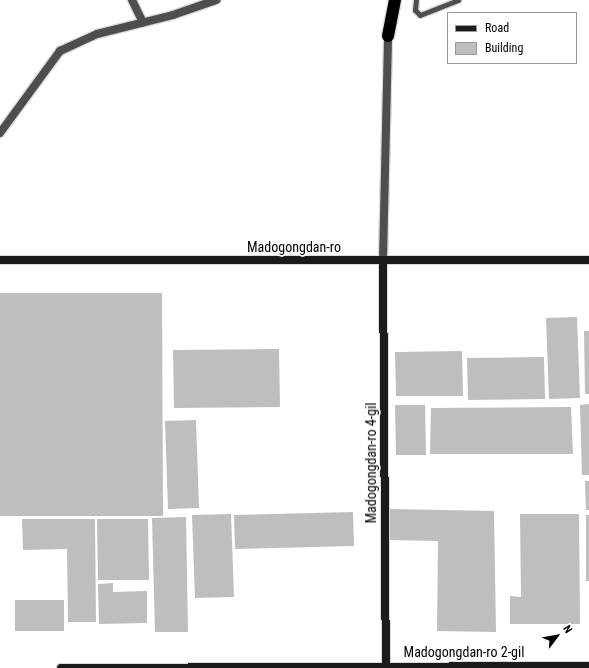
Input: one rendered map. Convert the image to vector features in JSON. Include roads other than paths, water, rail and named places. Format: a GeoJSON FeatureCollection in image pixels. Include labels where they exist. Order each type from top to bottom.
{"type":"FeatureCollection","features":[{"type":"Feature","properties":{"kind":"highway"},"geometry":{"type":"LineString","coordinates":[[388,36],[390,0]]}},
{"type":"Feature","properties":{"kind":"highway"},"geometry":{"type":"LineString","coordinates":[[388,36],[395,0]]}},
{"type":"Feature","properties":{"kind":"street"},"geometry":{"type":"LineString","coordinates":[[132,0],[143,23]]}},
{"type":"Feature","properties":{"kind":"street"},"geometry":{"type":"LineString","coordinates":[[0,133],[60,51],[97,34],[173,15],[216,0]]}},
{"type":"Feature","properties":{"kind":"street"},"geometry":{"type":"LineString","coordinates":[[383,260],[388,36]]}},
{"type":"Feature","properties":{"kind":"street","name":"Madogongdan-ro"},"geometry":{"type":"LineString","coordinates":[[0,260],[589,260]]}},
{"type":"Feature","properties":{"kind":"street","name":"Madogongdan-ro 4-gil"},"geometry":{"type":"LineString","coordinates":[[383,260],[386,667]]}},
{"type":"Feature","properties":{"kind":"street","name":"Madogongdan-ro 2-gil"},"geometry":{"type":"LineString","coordinates":[[386,667],[589,666]]}},
{"type":"Feature","properties":{"kind":"street"},"geometry":{"type":"LineString","coordinates":[[61,668],[386,667]]}},
{"type":"Feature","properties":{"kind":"lane"},"geometry":{"type":"LineString","coordinates":[[416,0],[415,10],[420,15],[458,0]]}}]}
